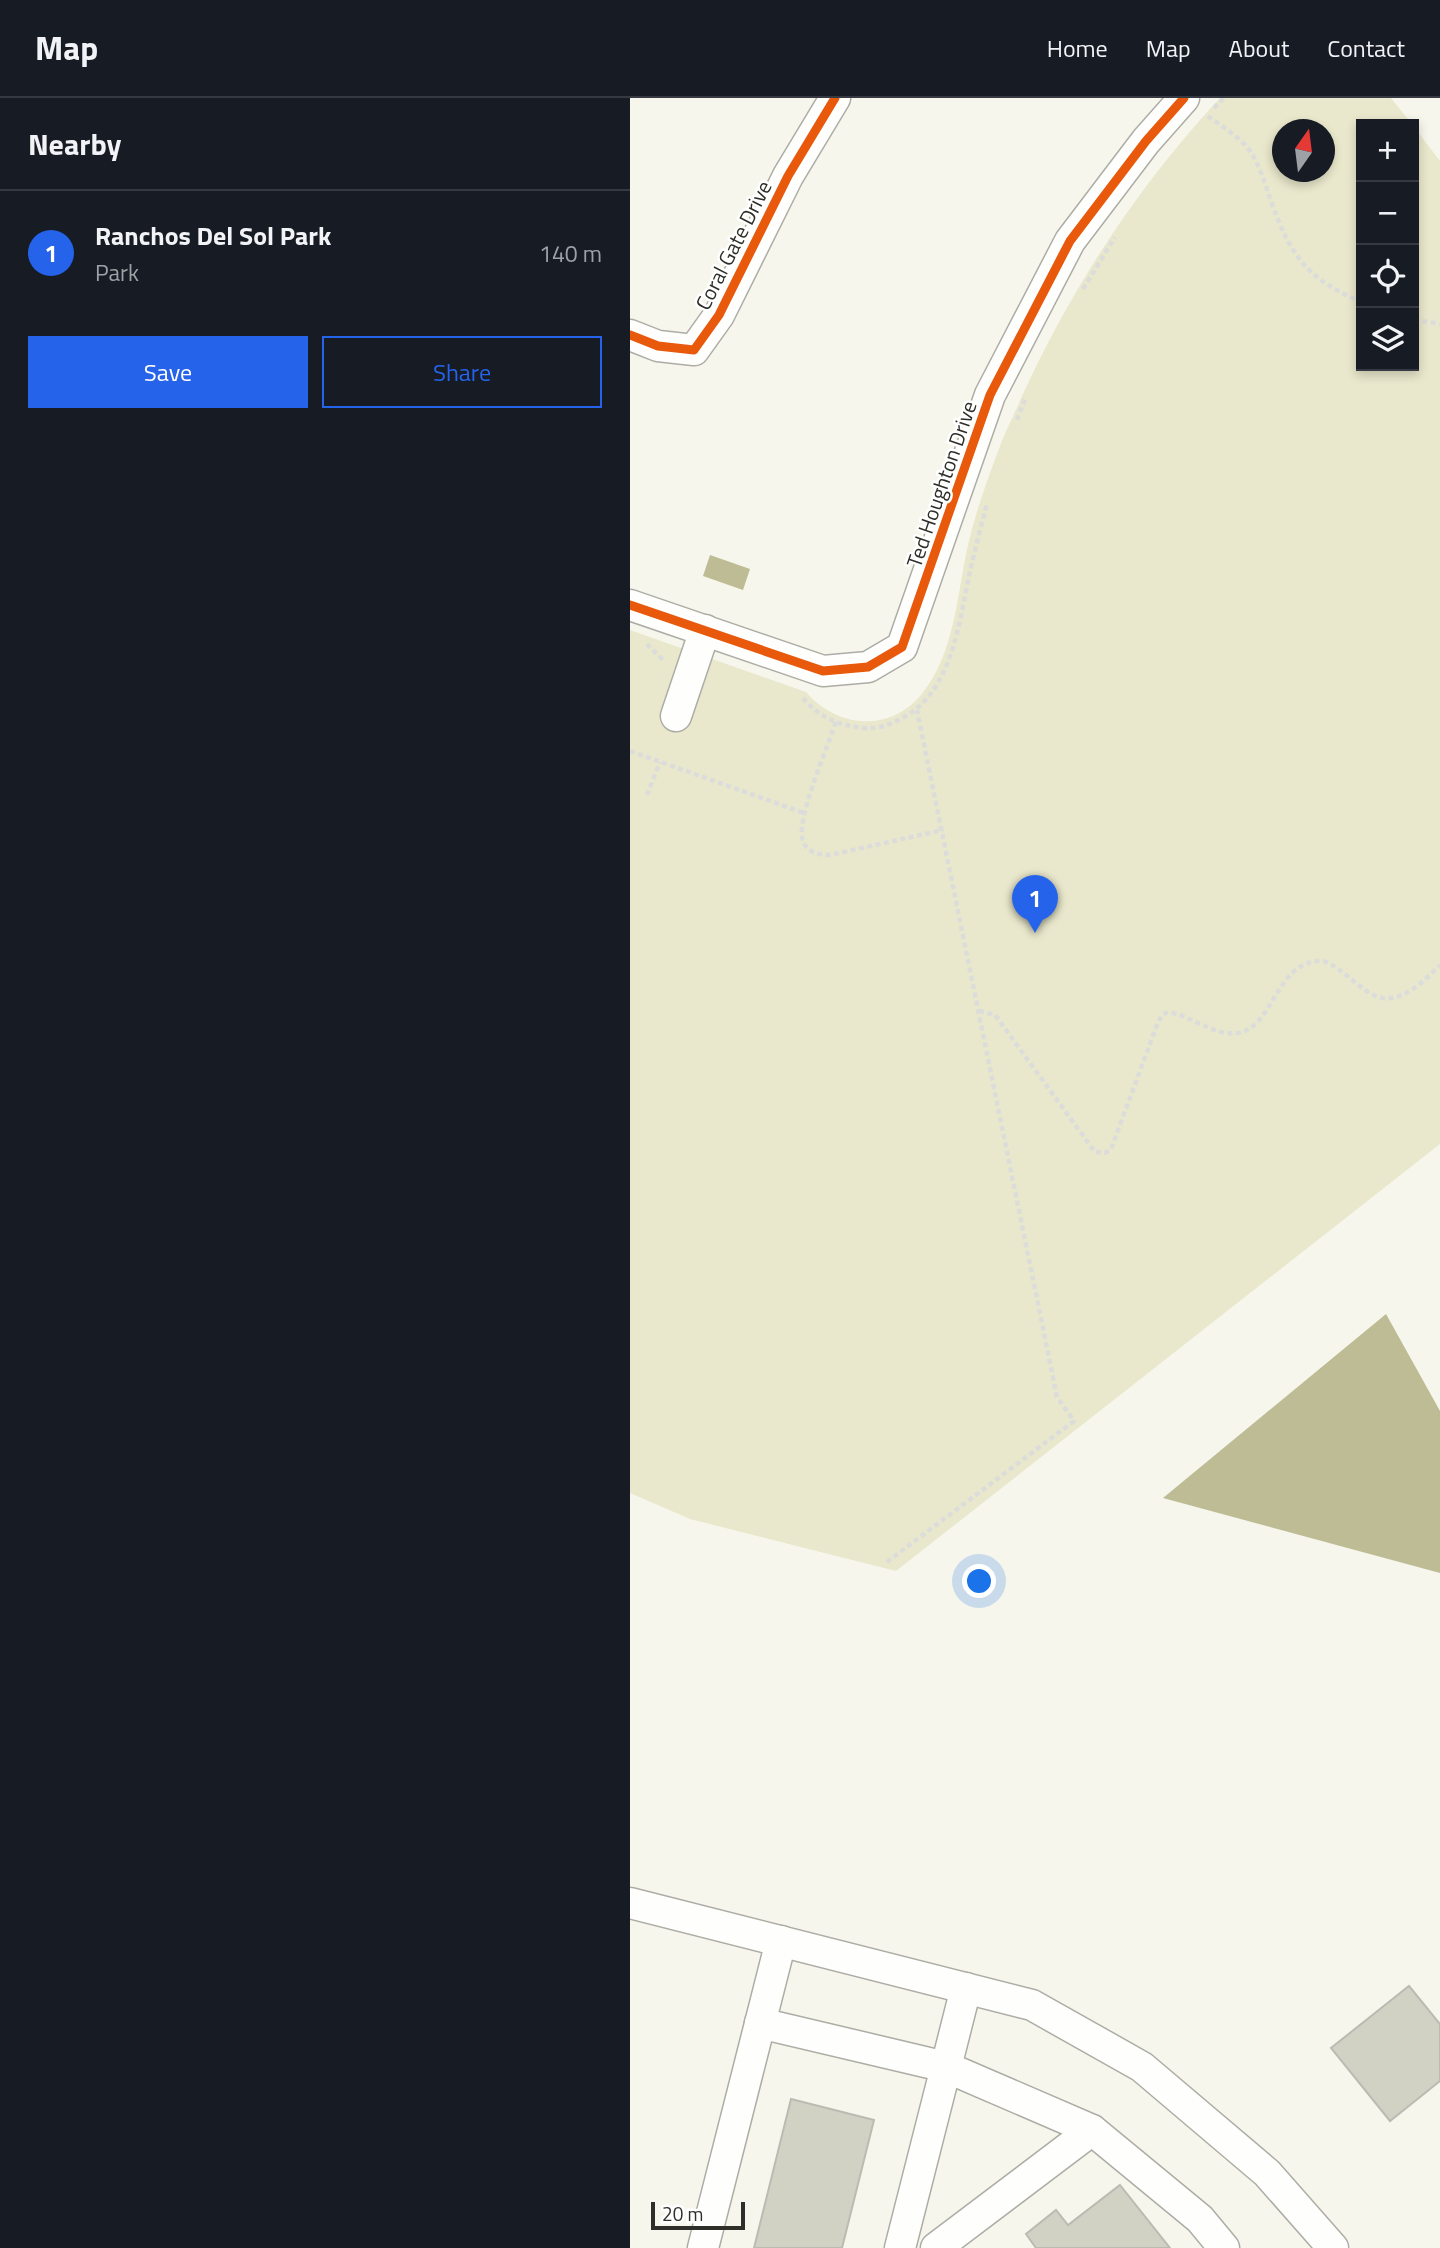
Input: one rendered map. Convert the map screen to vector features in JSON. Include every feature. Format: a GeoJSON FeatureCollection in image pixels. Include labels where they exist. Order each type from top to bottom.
{"type":"FeatureCollection","features":[{"type":"Feature","properties":{"kind":"street","name":"Coral Gate Drive"},"geometry":{"type":"LineString","coordinates":[[630,335],[658,346],[694,350],[719,315],[789,176],[835,98]]}},
{"type":"Feature","properties":{"kind":"street","name":"Ted Houghton Drive"},"geometry":{"type":"LineString","coordinates":[[630,605],[823,671],[867,667],[902,647],[990,394],[1070,241],[1146,141],[1195,106]]}},
{"type":"Feature","properties":{"kind":"street"},"geometry":{"type":"LineString","coordinates":[[676,716],[705,631]]}},
{"type":"Feature","properties":{"kind":"street"},"geometry":{"type":"LineString","coordinates":[[630,1903],[1032,2004],[1142,2067],[1267,2174],[1333,2248]]}},
{"type":"Feature","properties":{"kind":"street"},"geometry":{"type":"LineString","coordinates":[[703,2248],[781,1941]]}},
{"type":"Feature","properties":{"kind":"street"},"geometry":{"type":"LineString","coordinates":[[900,2248],[966,1988]]}},
{"type":"Feature","properties":{"kind":"street"},"geometry":{"type":"LineString","coordinates":[[760,2023],[946,2067],[1092,2130],[1200,2219],[1224,2248]]}},
{"type":"Feature","properties":{"kind":"street"},"geometry":{"type":"LineString","coordinates":[[936,2248],[1092,2130]]}},
{"type":"Feature","properties":{"kind":"path"},"geometry":{"type":"LineString","coordinates":[[1195,106],[1248,148],[1263,176],[1281,229],[1297,259],[1319,279],[1356,299]]}},
{"type":"Feature","properties":{"kind":"path"},"geometry":{"type":"LineString","coordinates":[[1419,321],[1440,324]]}},
{"type":"Feature","properties":{"kind":"path"},"geometry":{"type":"LineString","coordinates":[[638,640],[647,643],[665,662]]}},
{"type":"Feature","properties":{"kind":"path"},"geometry":{"type":"LineString","coordinates":[[887,1562],[1074,1421],[1057,1397],[917,710]]}},
{"type":"Feature","properties":{"kind":"path"},"geometry":{"type":"LineString","coordinates":[[836,722],[804,813],[801,832],[804,844],[820,855],[830,855],[943,830]]}},
{"type":"Feature","properties":{"kind":"path"},"geometry":{"type":"LineString","coordinates":[[630,751],[804,813]]}},
{"type":"Feature","properties":{"kind":"path"},"geometry":{"type":"LineString","coordinates":[[647,795],[660,762]]}},
{"type":"Feature","properties":{"kind":"path"},"geometry":{"type":"LineString","coordinates":[[979,1011],[995,1015],[1095,1152],[1105,1153],[1111,1149],[1162,1015],[1171,1012],[1179,1014],[1210,1030],[1229,1036],[1246,1031],[1258,1020],[1287,979],[1298,967],[1308,962],[1322,960],[1377,996],[1389,998],[1409,992],[1440,965]]}},
{"type":"Feature","properties":{"kind":"shaded area"},"geometry":{"type":"Polygon","coordinates":[[[1220,98],[1391,98],[1408,119],[1356,119],[1356,371],[1419,371],[1419,134],[1440,161],[1440,1144],[896,1571],[690,1519],[630,1493],[630,630],[806,692],[833,713],[848,719],[879,720],[894,716],[908,707],[932,679],[948,642],[968,545],[981,499],[1022,396],[1085,277],[1162,166],[1220,98]]]}},
{"type":"Feature","properties":{"kind":"shaded area"},"geometry":{"type":"Polygon","coordinates":[[[710,555],[750,569],[743,590],[703,576],[710,555]]]}},
{"type":"Feature","properties":{"kind":"shaded area"},"geometry":{"type":"Polygon","coordinates":[[[1386,1314],[1440,1411],[1440,1573],[1163,1498],[1386,1314]]]}},
{"type":"Feature","properties":{"kind":"building"},"geometry":{"type":"Polygon","coordinates":[[[1409,1986],[1440,2024],[1440,2081],[1390,2121],[1331,2048],[1409,1986]]]}},
{"type":"Feature","properties":{"kind":"building"},"geometry":{"type":"Polygon","coordinates":[[[791,2099],[874,2120],[842,2248],[754,2248],[791,2099]]]}},
{"type":"Feature","properties":{"kind":"building"},"geometry":{"type":"Polygon","coordinates":[[[1120,2185],[1170,2248],[1036,2248],[1026,2234],[1056,2210],[1068,2225],[1120,2185]]]}},
{"type":"Feature","properties":{"kind":"cycle path"},"geometry":{"type":"LineString","coordinates":[[630,335],[658,346],[694,350],[719,315],[788,176],[835,98]]}},
{"type":"Feature","properties":{"kind":"cycle path"},"geometry":{"type":"LineString","coordinates":[[630,605],[823,671],[868,667],[902,647],[990,395],[1070,241],[1146,141],[1184,98]]}},
{"type":"Feature","properties":{"kind":"place","name":"Ranchos Del Sol Park"},"geometry":{"type":"Point","coordinates":[1035,933]}}]}
